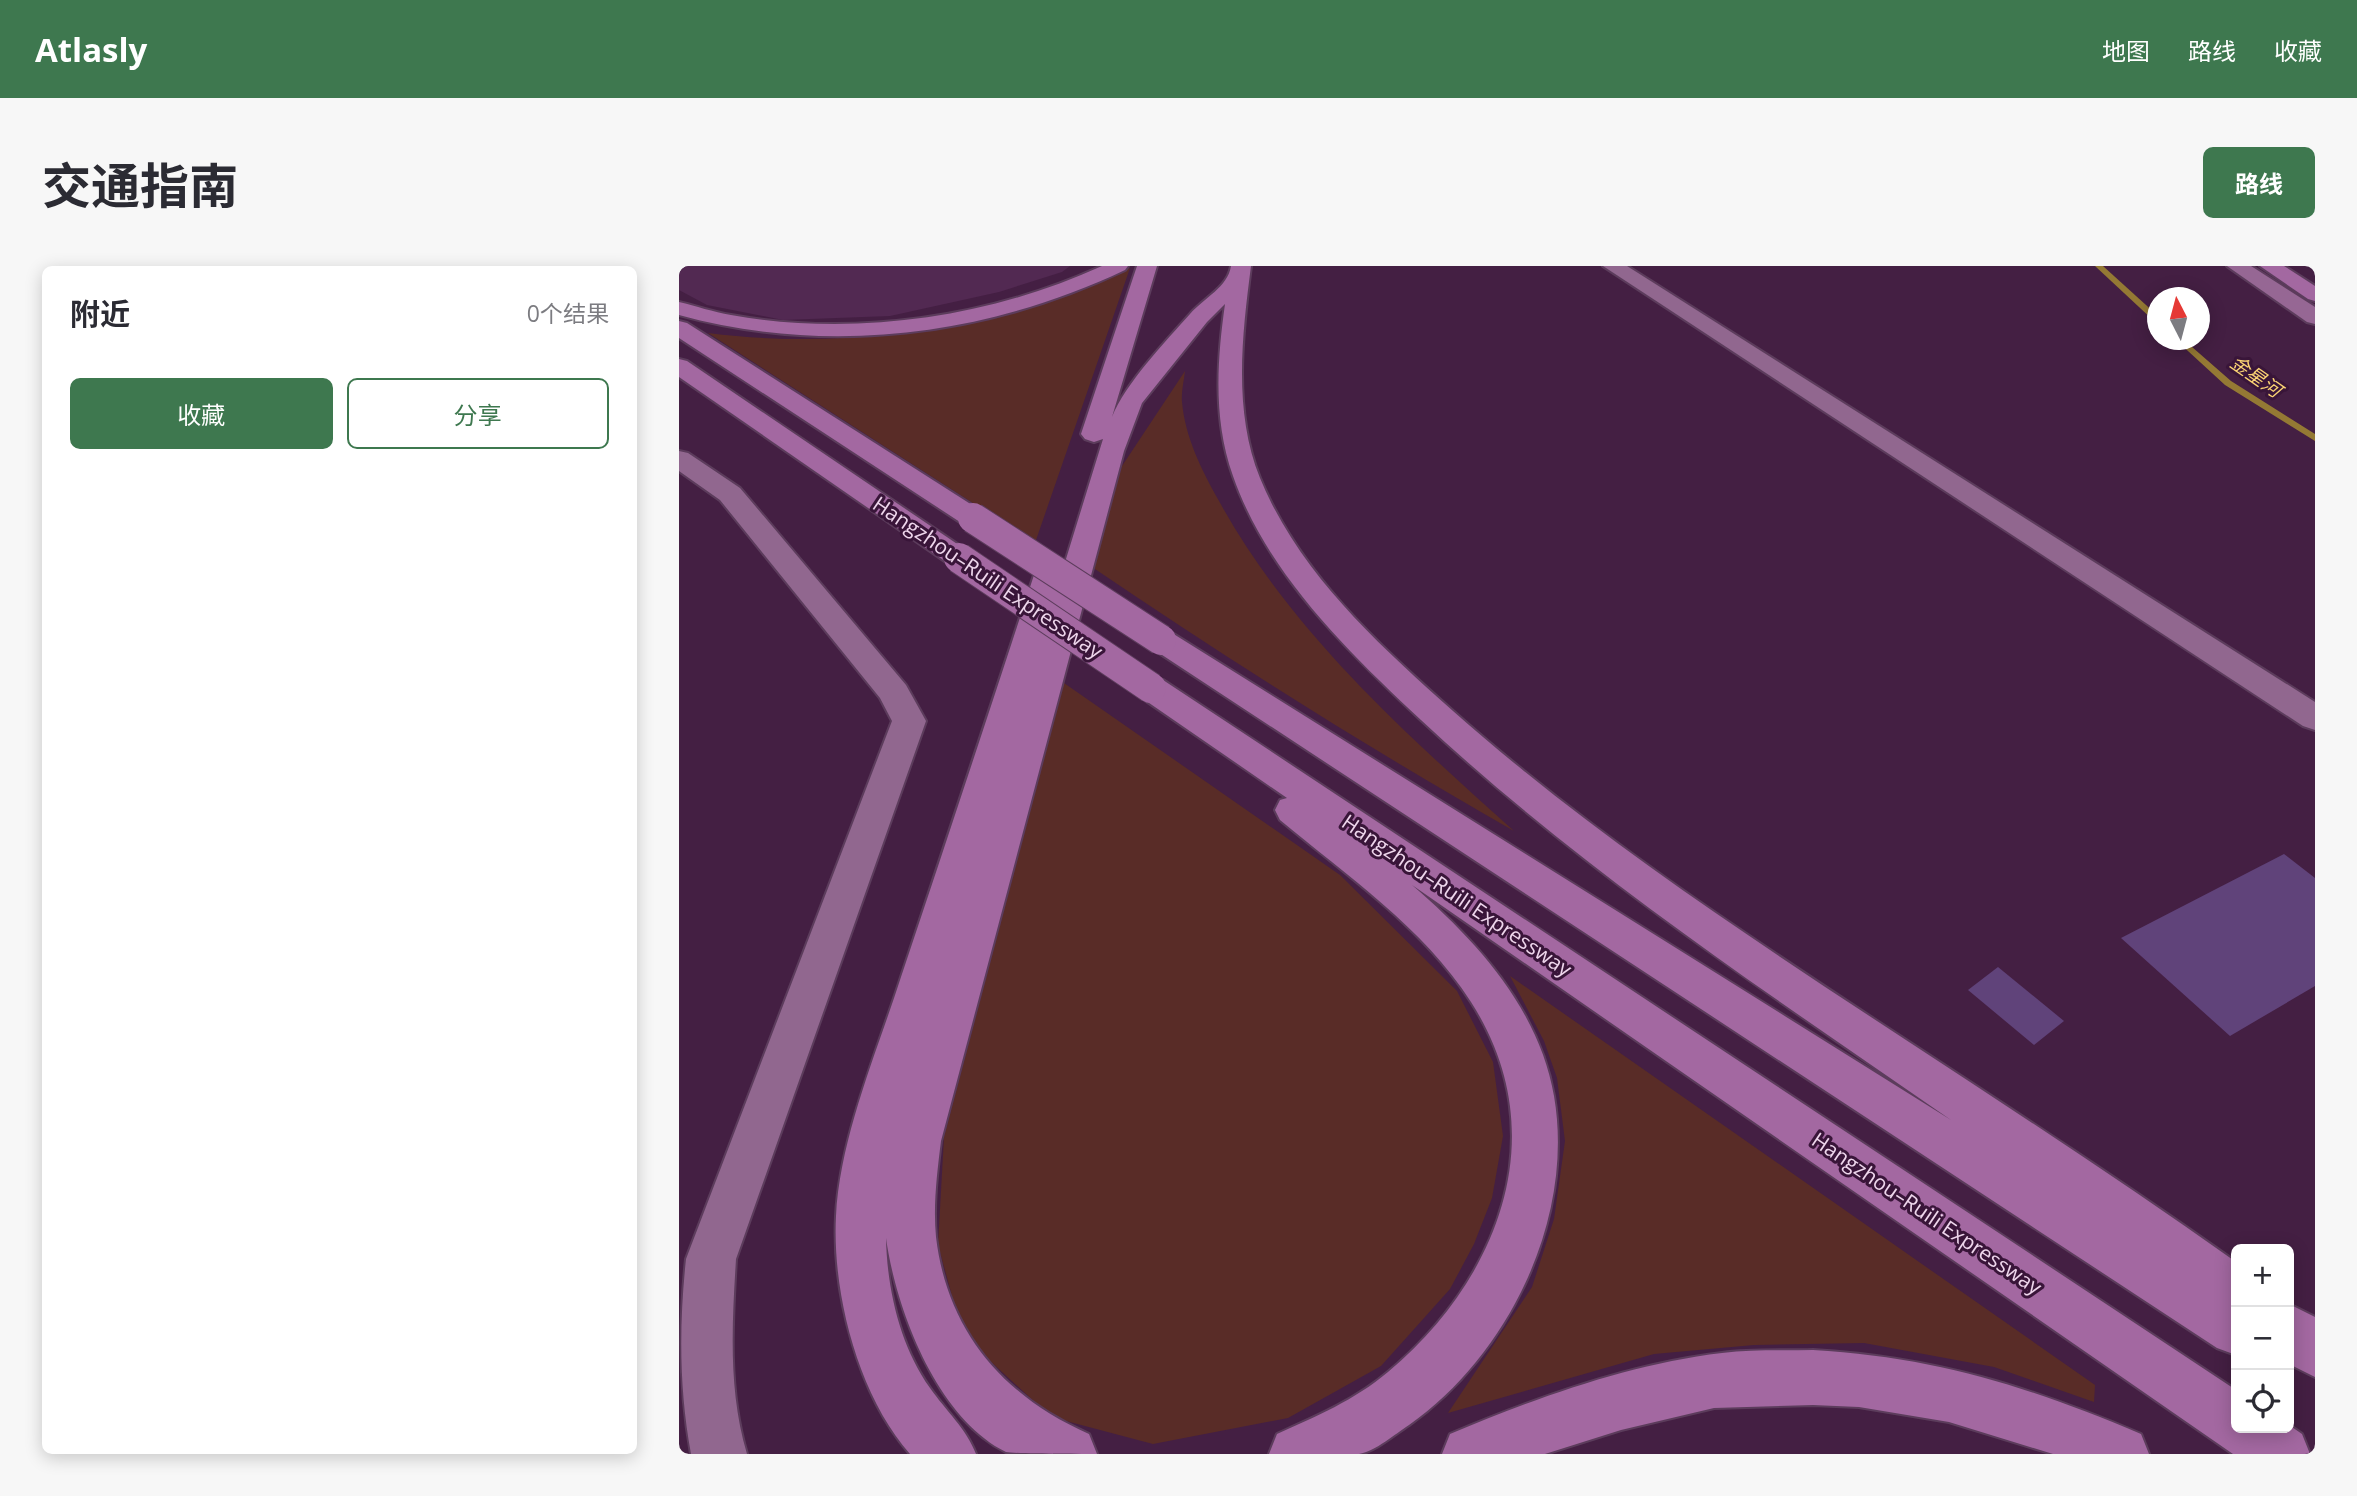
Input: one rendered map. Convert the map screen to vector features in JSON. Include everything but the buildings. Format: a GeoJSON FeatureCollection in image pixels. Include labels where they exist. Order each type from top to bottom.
{"type":"FeatureCollection","features":[{"type":"Feature","properties":{"kind":"highway"},"geometry":{"type":"LineString","coordinates":[[679,308],[718,321],[768,329],[823,332],[881,328],[958,317],[1019,303],[1064,290],[1118,266]]}},
{"type":"Feature","properties":{"kind":"highway"},"geometry":{"type":"LineString","coordinates":[[948,1454],[929,1437],[896,1386],[877,1332],[863,1273],[861,1214],[871,1152],[892,1074],[1147,266]]}},
{"type":"Feature","properties":{"kind":"highway"},"geometry":{"type":"LineString","coordinates":[[2270,266],[2315,295]]}},
{"type":"Feature","properties":{"kind":"highway"},"geometry":{"type":"LineString","coordinates":[[1240,273],[1230,358],[1230,395],[1235,441],[1247,477],[1268,521],[1302,574],[1393,676],[1494,766],[1641,882],[1741,953],[2083,1182],[2231,1289]]}},
{"type":"Feature","properties":{"kind":"highway"},"geometry":{"type":"LineString","coordinates":[[1069,1454],[1015,1426],[976,1390],[947,1349],[927,1308],[917,1275],[911,1238],[910,1205],[917,1141],[1111,451],[1130,402],[1199,317],[1240,273]]}},
{"type":"Feature","properties":{"kind":"highway","name":"Hangzhou–Ruili Expressway"},"geometry":{"type":"LineString","coordinates":[[679,328],[2231,1326]]}},
{"type":"Feature","properties":{"kind":"highway","name":"Hangzhou–Ruili Expressway"},"geometry":{"type":"LineString","coordinates":[[679,366],[2231,1420]]}},
{"type":"Feature","properties":{"kind":"highway"},"geometry":{"type":"LineString","coordinates":[[1151,688],[1430,923],[1487,990],[1511,1031],[1526,1071],[1535,1113],[1536,1160],[1528,1208],[1512,1257],[1486,1306],[1450,1352],[1406,1393],[1354,1428],[1297,1454]]}},
{"type":"Feature","properties":{"kind":"highway"},"geometry":{"type":"LineString","coordinates":[[2294,1335],[2315,1350]]}},
{"type":"Feature","properties":{"kind":"highway"},"geometry":{"type":"LineString","coordinates":[[2294,1366],[2315,1380]]}},
{"type":"Feature","properties":{"kind":"highway"},"geometry":{"type":"LineString","coordinates":[[1470,1454],[1623,1400],[1717,1380],[1818,1375],[1932,1389],[2066,1429],[2121,1454]]}},
{"type":"Feature","properties":{"kind":"highway"},"geometry":{"type":"LineString","coordinates":[[2252,1433],[2283,1454]]}},
{"type":"Feature","properties":{"kind":"street"},"geometry":{"type":"LineString","coordinates":[[1613,266],[2315,718]]}},
{"type":"Feature","properties":{"kind":"street"},"geometry":{"type":"LineString","coordinates":[[2237,266],[2315,317]]}},
{"type":"Feature","properties":{"kind":"street"},"geometry":{"type":"LineString","coordinates":[[679,459],[730,494],[894,693],[909,721],[711,1259],[704,1341],[712,1435],[719,1454]]}},
{"type":"Feature","properties":{"kind":"shaded area"},"geometry":{"type":"Polygon","coordinates":[[[679,266],[1070,266],[1062,272],[999,292],[890,316],[783,320],[707,305],[679,290],[679,266]]]}},
{"type":"Feature","properties":{"kind":"shaded area"},"geometry":{"type":"Polygon","coordinates":[[[1130,268],[1035,543],[708,333],[813,339],[915,331],[1040,304],[1095,285],[1130,268]]]}},
{"type":"Feature","properties":{"kind":"shaded area"},"geometry":{"type":"Polygon","coordinates":[[[1185,371],[1182,402],[1195,453],[1219,501],[1280,594],[1315,637],[1391,718],[1514,831],[1300,703],[1092,567],[1122,466],[1185,371]]]}},
{"type":"Feature","properties":{"kind":"shaded area"},"geometry":{"type":"Polygon","coordinates":[[[1064,683],[1340,875],[1457,991],[1493,1062],[1503,1136],[1492,1198],[1474,1244],[1450,1289],[1381,1366],[1288,1418],[1153,1444],[1051,1417],[963,1336],[938,1245],[944,1137],[1064,683]]]}},
{"type":"Feature","properties":{"kind":"shaded area"},"geometry":{"type":"Polygon","coordinates":[[[1510,976],[2095,1385],[2094,1402],[1994,1367],[1864,1343],[1754,1345],[1654,1354],[1448,1413],[1532,1287],[1554,1219],[1565,1141],[1557,1078],[1544,1041],[1510,976]]]}},
{"type":"Feature","properties":{"kind":"waterway","name":"金星河"},"geometry":{"type":"LineString","coordinates":[[2099,266],[2147,310]]}},
{"type":"Feature","properties":{"kind":"waterway","name":"金星河"},"geometry":{"type":"LineString","coordinates":[[2191,350],[2228,383],[2315,438]]}}]}
